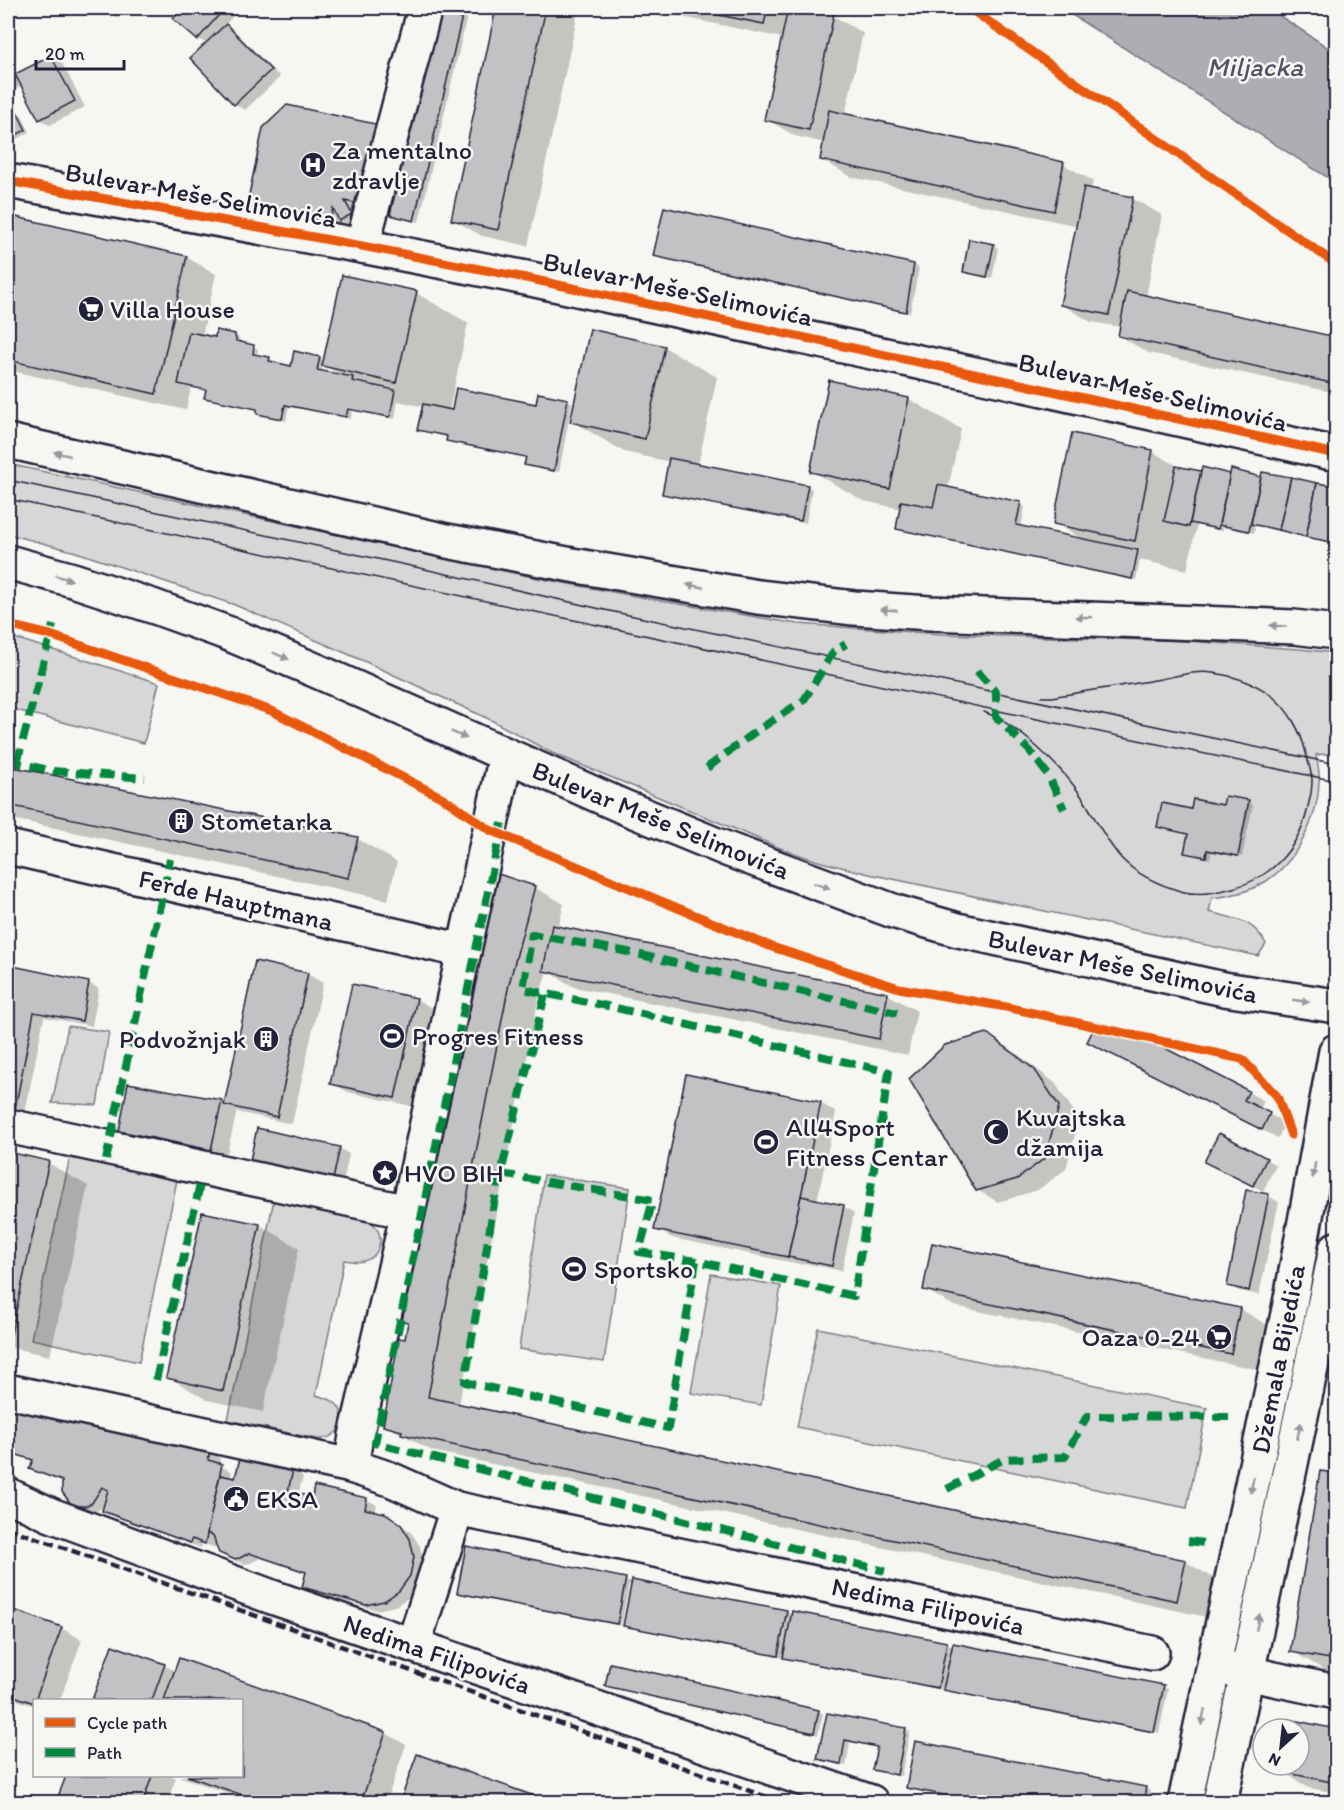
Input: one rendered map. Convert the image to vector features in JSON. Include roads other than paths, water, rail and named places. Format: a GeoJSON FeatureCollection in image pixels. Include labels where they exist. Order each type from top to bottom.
{"type":"FeatureCollection","features":[{"type":"Feature","properties":{"kind":"street"},"geometry":{"type":"LineString","coordinates":[[362,246],[425,8]]}},
{"type":"Feature","properties":{"kind":"street","name":"Bulevar Meše Selimovića"},"geometry":{"type":"LineString","coordinates":[[8,181],[526,278],[1336,454]]}},
{"type":"Feature","properties":{"kind":"street"},"geometry":{"type":"LineString","coordinates":[[8,441],[435,538],[572,565],[758,597],[854,608],[930,613],[1294,627],[1336,632]]}},
{"type":"Feature","properties":{"kind":"street","name":"Bulevar Meše Selimovića"},"geometry":{"type":"LineString","coordinates":[[8,562],[135,600],[227,633],[729,850],[896,912],[958,930],[1213,987],[1336,1006]]}},
{"type":"Feature","properties":{"kind":"street"},"geometry":{"type":"LineString","coordinates":[[351,1466],[506,755]]}},
{"type":"Feature","properties":{"kind":"street","name":"Ferde Hauptmana"},"geometry":{"type":"LineString","coordinates":[[8,848],[464,951]]}},
{"type":"Feature","properties":{"kind":"street","name":"Džemala Bijedića"},"geometry":{"type":"LineString","coordinates":[[1185,1803],[1290,1305],[1336,1051]]}},
{"type":"Feature","properties":{"kind":"street"},"geometry":{"type":"LineString","coordinates":[[8,1126],[408,1212]]}},
{"type":"Feature","properties":{"kind":"street","name":"Džemala Bijedića"},"geometry":{"type":"LineString","coordinates":[[1220,1803],[1335,1258]]}},
{"type":"Feature","properties":{"kind":"street","name":"Nedima Filipovića"},"geometry":{"type":"LineString","coordinates":[[8,1391],[351,1466],[390,1479],[457,1509],[1152,1653]]}},
{"type":"Feature","properties":{"kind":"street","name":"Nedima Filipovića"},"geometry":{"type":"LineString","coordinates":[[8,1495],[51,1515],[273,1597],[871,1803]]}},
{"type":"Feature","properties":{"kind":"street","name":"Nedima Filipovića"},"geometry":{"type":"LineString","coordinates":[[417,1633],[457,1509]]}},
{"type":"Feature","properties":{"kind":"street"},"geometry":{"type":"LineString","coordinates":[[1214,1666],[1336,1692]]}},
{"type":"Feature","properties":{"kind":"water","name":"Miljacka"},"geometry":{"type":"Polygon","coordinates":[[[1061,8],[1268,8],[1336,53],[1336,183],[1061,8]]]}},
{"type":"Feature","properties":{"kind":"tram line"},"geometry":{"type":"LineString","coordinates":[[8,480],[605,610],[1336,764]]}},
{"type":"Feature","properties":{"kind":"tram line"},"geometry":{"type":"LineString","coordinates":[[8,499],[1336,781]]}},
{"type":"Feature","properties":{"kind":"tram line"},"geometry":{"type":"LineString","coordinates":[[984,712],[1024,736],[1051,760],[1074,785],[1121,858],[1134,870],[1159,883],[1196,894],[1233,888],[1262,876],[1274,867],[1293,844],[1305,817],[1311,791],[1311,773],[1304,745],[1294,722],[1284,708],[1259,687],[1228,676],[1199,672],[1041,697]]}},
{"type":"Feature","properties":{"kind":"railway"},"geometry":{"type":"LineString","coordinates":[[8,1528],[781,1802]]}},
{"type":"Feature","properties":{"kind":"place","name":"Za mentalno zdravlje"},"geometry":{"type":"Point","coordinates":[313,165]}},
{"type":"Feature","properties":{"kind":"place","name":"Villa House"},"geometry":{"type":"Point","coordinates":[91,309]}},
{"type":"Feature","properties":{"kind":"place","name":"Stometarka"},"geometry":{"type":"Point","coordinates":[181,821]}},
{"type":"Feature","properties":{"kind":"place","name":"Progres Fitness"},"geometry":{"type":"Point","coordinates":[392,1036]}},
{"type":"Feature","properties":{"kind":"place","name":"Podvožnjak"},"geometry":{"type":"Point","coordinates":[266,1039]}},
{"type":"Feature","properties":{"kind":"place","name":"Kuvajtska džamija"},"geometry":{"type":"Point","coordinates":[996,1132]}},
{"type":"Feature","properties":{"kind":"place","name":"All4Sport Fitness Centar"},"geometry":{"type":"Point","coordinates":[766,1142]}},
{"type":"Feature","properties":{"kind":"place","name":"HVO BIH"},"geometry":{"type":"Point","coordinates":[385,1173]}},
{"type":"Feature","properties":{"kind":"place","name":"Sportsko"},"geometry":{"type":"Point","coordinates":[574,1269]}},
{"type":"Feature","properties":{"kind":"place","name":"Oaza 0-24"},"geometry":{"type":"Point","coordinates":[1219,1337]}},
{"type":"Feature","properties":{"kind":"place","name":"EKSA"},"geometry":{"type":"Point","coordinates":[236,1499]}}]}
